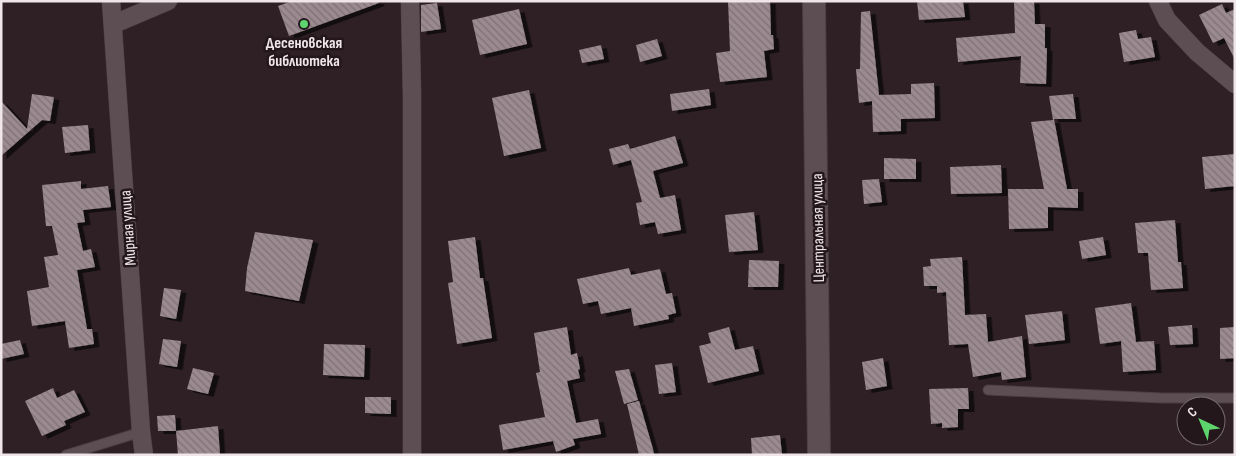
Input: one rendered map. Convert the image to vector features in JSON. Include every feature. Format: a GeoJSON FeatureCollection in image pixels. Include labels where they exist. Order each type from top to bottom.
{"type":"FeatureCollection","features":[{"type":"Feature","properties":{"kind":"street","name":"Мирная улица"},"geometry":{"type":"LineString","coordinates":[[111,1],[144,455]]}},
{"type":"Feature","properties":{"kind":"street"},"geometry":{"type":"LineString","coordinates":[[114,24],[168,1]]}},
{"type":"Feature","properties":{"kind":"street"},"geometry":{"type":"LineString","coordinates":[[410,1],[412,96],[412,455]]}},
{"type":"Feature","properties":{"kind":"street","name":"Центральная улица"},"geometry":{"type":"LineString","coordinates":[[814,1],[819,455]]}},
{"type":"Feature","properties":{"kind":"street"},"geometry":{"type":"LineString","coordinates":[[1158,1],[1167,20],[1197,52],[1235,84]]}},
{"type":"Feature","properties":{"kind":"lane"},"geometry":{"type":"LineString","coordinates":[[988,390],[1162,398],[1235,398]]}},
{"type":"Feature","properties":{"kind":"lane"},"geometry":{"type":"LineString","coordinates":[[66,455],[141,432]]}},
{"type":"Feature","properties":{"kind":"building","name":"Десеновская библиотека"},"geometry":{"type":"Polygon","coordinates":[[[292,1],[378,1],[379,3],[289,36],[278,6],[292,1]]]}},
{"type":"Feature","properties":{"kind":"building"},"geometry":{"type":"Polygon","coordinates":[[[728,1],[770,1],[771,35],[773,35],[774,49],[764,51],[767,77],[720,82],[716,53],[730,51],[728,1]]]}},
{"type":"Feature","properties":{"kind":"building"},"geometry":{"type":"Polygon","coordinates":[[[917,1],[963,1],[965,17],[919,20],[917,1]]]}},
{"type":"Feature","properties":{"kind":"building"},"geometry":{"type":"Polygon","coordinates":[[[1014,1],[1034,1],[1035,24],[1045,24],[1045,48],[1047,48],[1046,84],[1020,83],[1021,56],[958,62],[956,38],[1015,33],[1014,1]]]}},
{"type":"Feature","properties":{"kind":"building"},"geometry":{"type":"Polygon","coordinates":[[[437,3],[441,29],[421,32],[421,5],[437,3]]]}},
{"type":"Feature","properties":{"kind":"building"},"geometry":{"type":"Polygon","coordinates":[[[1222,4],[1226,13],[1235,9],[1235,60],[1224,38],[1213,43],[1199,15],[1222,4]]]}},
{"type":"Feature","properties":{"kind":"building"},"geometry":{"type":"Polygon","coordinates":[[[519,9],[527,44],[480,55],[472,20],[519,9]]]}},
{"type":"Feature","properties":{"kind":"building"},"geometry":{"type":"Polygon","coordinates":[[[870,11],[879,95],[911,94],[911,84],[934,83],[935,118],[901,119],[901,131],[873,132],[872,101],[859,103],[856,69],[860,69],[861,12],[870,11]]]}},
{"type":"Feature","properties":{"kind":"building"},"geometry":{"type":"Polygon","coordinates":[[[1136,30],[1138,39],[1151,37],[1155,57],[1124,62],[1119,33],[1136,30]]]}},
{"type":"Feature","properties":{"kind":"building"},"geometry":{"type":"Polygon","coordinates":[[[657,39],[662,56],[640,62],[636,45],[657,39]]]}},
{"type":"Feature","properties":{"kind":"building"},"geometry":{"type":"Polygon","coordinates":[[[601,45],[604,59],[582,63],[579,50],[601,45]]]}},
{"type":"Feature","properties":{"kind":"building"},"geometry":{"type":"Polygon","coordinates":[[[709,89],[711,105],[672,111],[670,94],[709,89]]]}},
{"type":"Feature","properties":{"kind":"building"},"geometry":{"type":"Polygon","coordinates":[[[529,90],[541,148],[504,156],[492,98],[529,90]]]}},
{"type":"Feature","properties":{"kind":"building"},"geometry":{"type":"Polygon","coordinates":[[[32,94],[54,97],[50,121],[42,120],[1,156],[1,101],[27,129],[32,94]]]}},
{"type":"Feature","properties":{"kind":"building"},"geometry":{"type":"Polygon","coordinates":[[[1073,94],[1076,119],[1054,119],[1067,189],[1078,189],[1078,208],[1048,207],[1048,228],[1009,229],[1008,189],[1044,189],[1031,122],[1053,120],[1049,96],[1073,94]]]}},
{"type":"Feature","properties":{"kind":"building"},"geometry":{"type":"Polygon","coordinates":[[[88,125],[90,150],[65,153],[62,127],[88,125]]]}},
{"type":"Feature","properties":{"kind":"building"},"geometry":{"type":"Polygon","coordinates":[[[675,136],[683,163],[653,171],[660,198],[675,195],[681,230],[658,234],[655,222],[640,225],[636,203],[642,202],[631,160],[613,165],[609,149],[628,144],[630,149],[675,136]]]}},
{"type":"Feature","properties":{"kind":"building"},"geometry":{"type":"Polygon","coordinates":[[[1235,154],[1235,186],[1205,189],[1202,157],[1235,154]]]}},
{"type":"Feature","properties":{"kind":"building"},"geometry":{"type":"Polygon","coordinates":[[[884,158],[916,159],[916,179],[884,179],[884,158]]]}},
{"type":"Feature","properties":{"kind":"building"},"geometry":{"type":"Polygon","coordinates":[[[1001,165],[1002,193],[951,194],[950,167],[1001,165]]]}},
{"type":"Feature","properties":{"kind":"building"},"geometry":{"type":"Polygon","coordinates":[[[879,179],[882,202],[864,204],[862,180],[879,179]]]}},
{"type":"Feature","properties":{"kind":"building"},"geometry":{"type":"Polygon","coordinates":[[[81,181],[81,189],[108,186],[111,207],[83,210],[85,222],[77,223],[83,251],[91,249],[95,267],[77,270],[87,329],[92,329],[94,344],[69,348],[65,321],[32,326],[27,291],[49,287],[44,257],[58,255],[52,226],[46,226],[42,185],[81,181]]]}},
{"type":"Feature","properties":{"kind":"building"},"geometry":{"type":"Polygon","coordinates":[[[754,212],[758,250],[729,252],[725,215],[754,212]]]}},
{"type":"Feature","properties":{"kind":"building"},"geometry":{"type":"Polygon","coordinates":[[[1175,220],[1178,262],[1181,262],[1183,288],[1151,290],[1148,253],[1138,253],[1135,223],[1175,220]]]}},
{"type":"Feature","properties":{"kind":"building"},"geometry":{"type":"Polygon","coordinates":[[[255,232],[313,240],[299,301],[245,291],[247,268],[255,232]]]}},
{"type":"Feature","properties":{"kind":"building"},"geometry":{"type":"Polygon","coordinates":[[[475,237],[480,278],[483,278],[492,338],[457,344],[448,283],[453,282],[448,241],[475,237]]]}},
{"type":"Feature","properties":{"kind":"building"},"geometry":{"type":"Polygon","coordinates":[[[1103,237],[1106,255],[1082,259],[1079,241],[1103,237]]]}},
{"type":"Feature","properties":{"kind":"building"},"geometry":{"type":"Polygon","coordinates":[[[962,257],[965,315],[986,314],[988,342],[1022,336],[1026,377],[1002,380],[1001,372],[973,377],[968,344],[949,345],[946,292],[937,293],[937,286],[924,286],[923,267],[931,266],[930,259],[962,257]]]}},
{"type":"Feature","properties":{"kind":"building"},"geometry":{"type":"Polygon","coordinates":[[[749,260],[779,261],[778,287],[748,287],[749,260]]]}},
{"type":"Feature","properties":{"kind":"building"},"geometry":{"type":"Polygon","coordinates":[[[629,268],[631,275],[660,269],[666,294],[672,293],[676,313],[668,315],[669,319],[634,326],[631,308],[601,314],[598,301],[583,304],[577,279],[629,268]]]}},
{"type":"Feature","properties":{"kind":"building"},"geometry":{"type":"Polygon","coordinates":[[[164,288],[181,290],[176,319],[160,316],[164,288]]]}},
{"type":"Feature","properties":{"kind":"building"},"geometry":{"type":"Polygon","coordinates":[[[1131,303],[1136,342],[1154,341],[1156,370],[1123,372],[1121,341],[1100,344],[1095,308],[1131,303]]]}},
{"type":"Feature","properties":{"kind":"building"},"geometry":{"type":"Polygon","coordinates":[[[1062,311],[1065,340],[1029,344],[1025,315],[1062,311]]]}},
{"type":"Feature","properties":{"kind":"building"},"geometry":{"type":"Polygon","coordinates":[[[1192,325],[1193,344],[1170,345],[1168,327],[1192,325]]]}},
{"type":"Feature","properties":{"kind":"building"},"geometry":{"type":"Polygon","coordinates":[[[567,327],[571,355],[577,353],[580,369],[578,370],[580,378],[567,381],[576,423],[598,419],[601,434],[573,439],[575,445],[556,452],[553,441],[503,450],[499,425],[545,417],[536,373],[540,372],[534,333],[567,327]]]}},
{"type":"Feature","properties":{"kind":"building"},"geometry":{"type":"Polygon","coordinates":[[[729,327],[735,350],[753,346],[759,371],[708,383],[699,346],[711,343],[708,333],[729,327]]]}},
{"type":"Feature","properties":{"kind":"building"},"geometry":{"type":"Polygon","coordinates":[[[1235,327],[1235,358],[1220,359],[1220,328],[1235,327]]]}},
{"type":"Feature","properties":{"kind":"building"},"geometry":{"type":"Polygon","coordinates":[[[163,339],[181,341],[177,367],[159,364],[163,339]]]}},
{"type":"Feature","properties":{"kind":"building"},"geometry":{"type":"Polygon","coordinates":[[[20,340],[24,354],[1,359],[1,344],[20,340]]]}},
{"type":"Feature","properties":{"kind":"building"},"geometry":{"type":"Polygon","coordinates":[[[324,344],[365,345],[364,377],[323,375],[324,344]]]}},
{"type":"Feature","properties":{"kind":"building"},"geometry":{"type":"Polygon","coordinates":[[[883,358],[887,386],[866,390],[862,362],[883,358]]]}},
{"type":"Feature","properties":{"kind":"building"},"geometry":{"type":"Polygon","coordinates":[[[672,363],[676,392],[659,394],[655,365],[672,363]]]}},
{"type":"Feature","properties":{"kind":"building"},"geometry":{"type":"Polygon","coordinates":[[[193,368],[214,373],[208,394],[187,389],[193,368]]]}},
{"type":"Feature","properties":{"kind":"building"},"geometry":{"type":"Polygon","coordinates":[[[629,369],[638,400],[624,404],[615,371],[629,369]]]}},
{"type":"Feature","properties":{"kind":"building"},"geometry":{"type":"Polygon","coordinates":[[[53,388],[57,398],[74,390],[85,412],[64,421],[66,425],[42,436],[25,401],[53,388]]]}},
{"type":"Feature","properties":{"kind":"building"},"geometry":{"type":"Polygon","coordinates":[[[968,388],[969,409],[958,409],[958,427],[942,428],[942,423],[931,424],[929,389],[968,388]]]}},
{"type":"Feature","properties":{"kind":"building"},"geometry":{"type":"Polygon","coordinates":[[[365,397],[391,397],[391,414],[365,413],[365,397]]]}},
{"type":"Feature","properties":{"kind":"building"},"geometry":{"type":"Polygon","coordinates":[[[639,401],[654,455],[639,455],[627,404],[639,401]]]}},
{"type":"Feature","properties":{"kind":"building"},"geometry":{"type":"Polygon","coordinates":[[[175,415],[176,431],[158,431],[157,416],[175,415]]]}},
{"type":"Feature","properties":{"kind":"building"},"geometry":{"type":"Polygon","coordinates":[[[218,426],[220,455],[178,455],[176,431],[218,426]]]}},
{"type":"Feature","properties":{"kind":"building"},"geometry":{"type":"Polygon","coordinates":[[[780,435],[782,455],[752,455],[751,438],[780,435]]]}},
{"type":"Feature","properties":{"kind":"place","name":"Десеновская библиотека"},"geometry":{"type":"Point","coordinates":[304,24]}}]}
